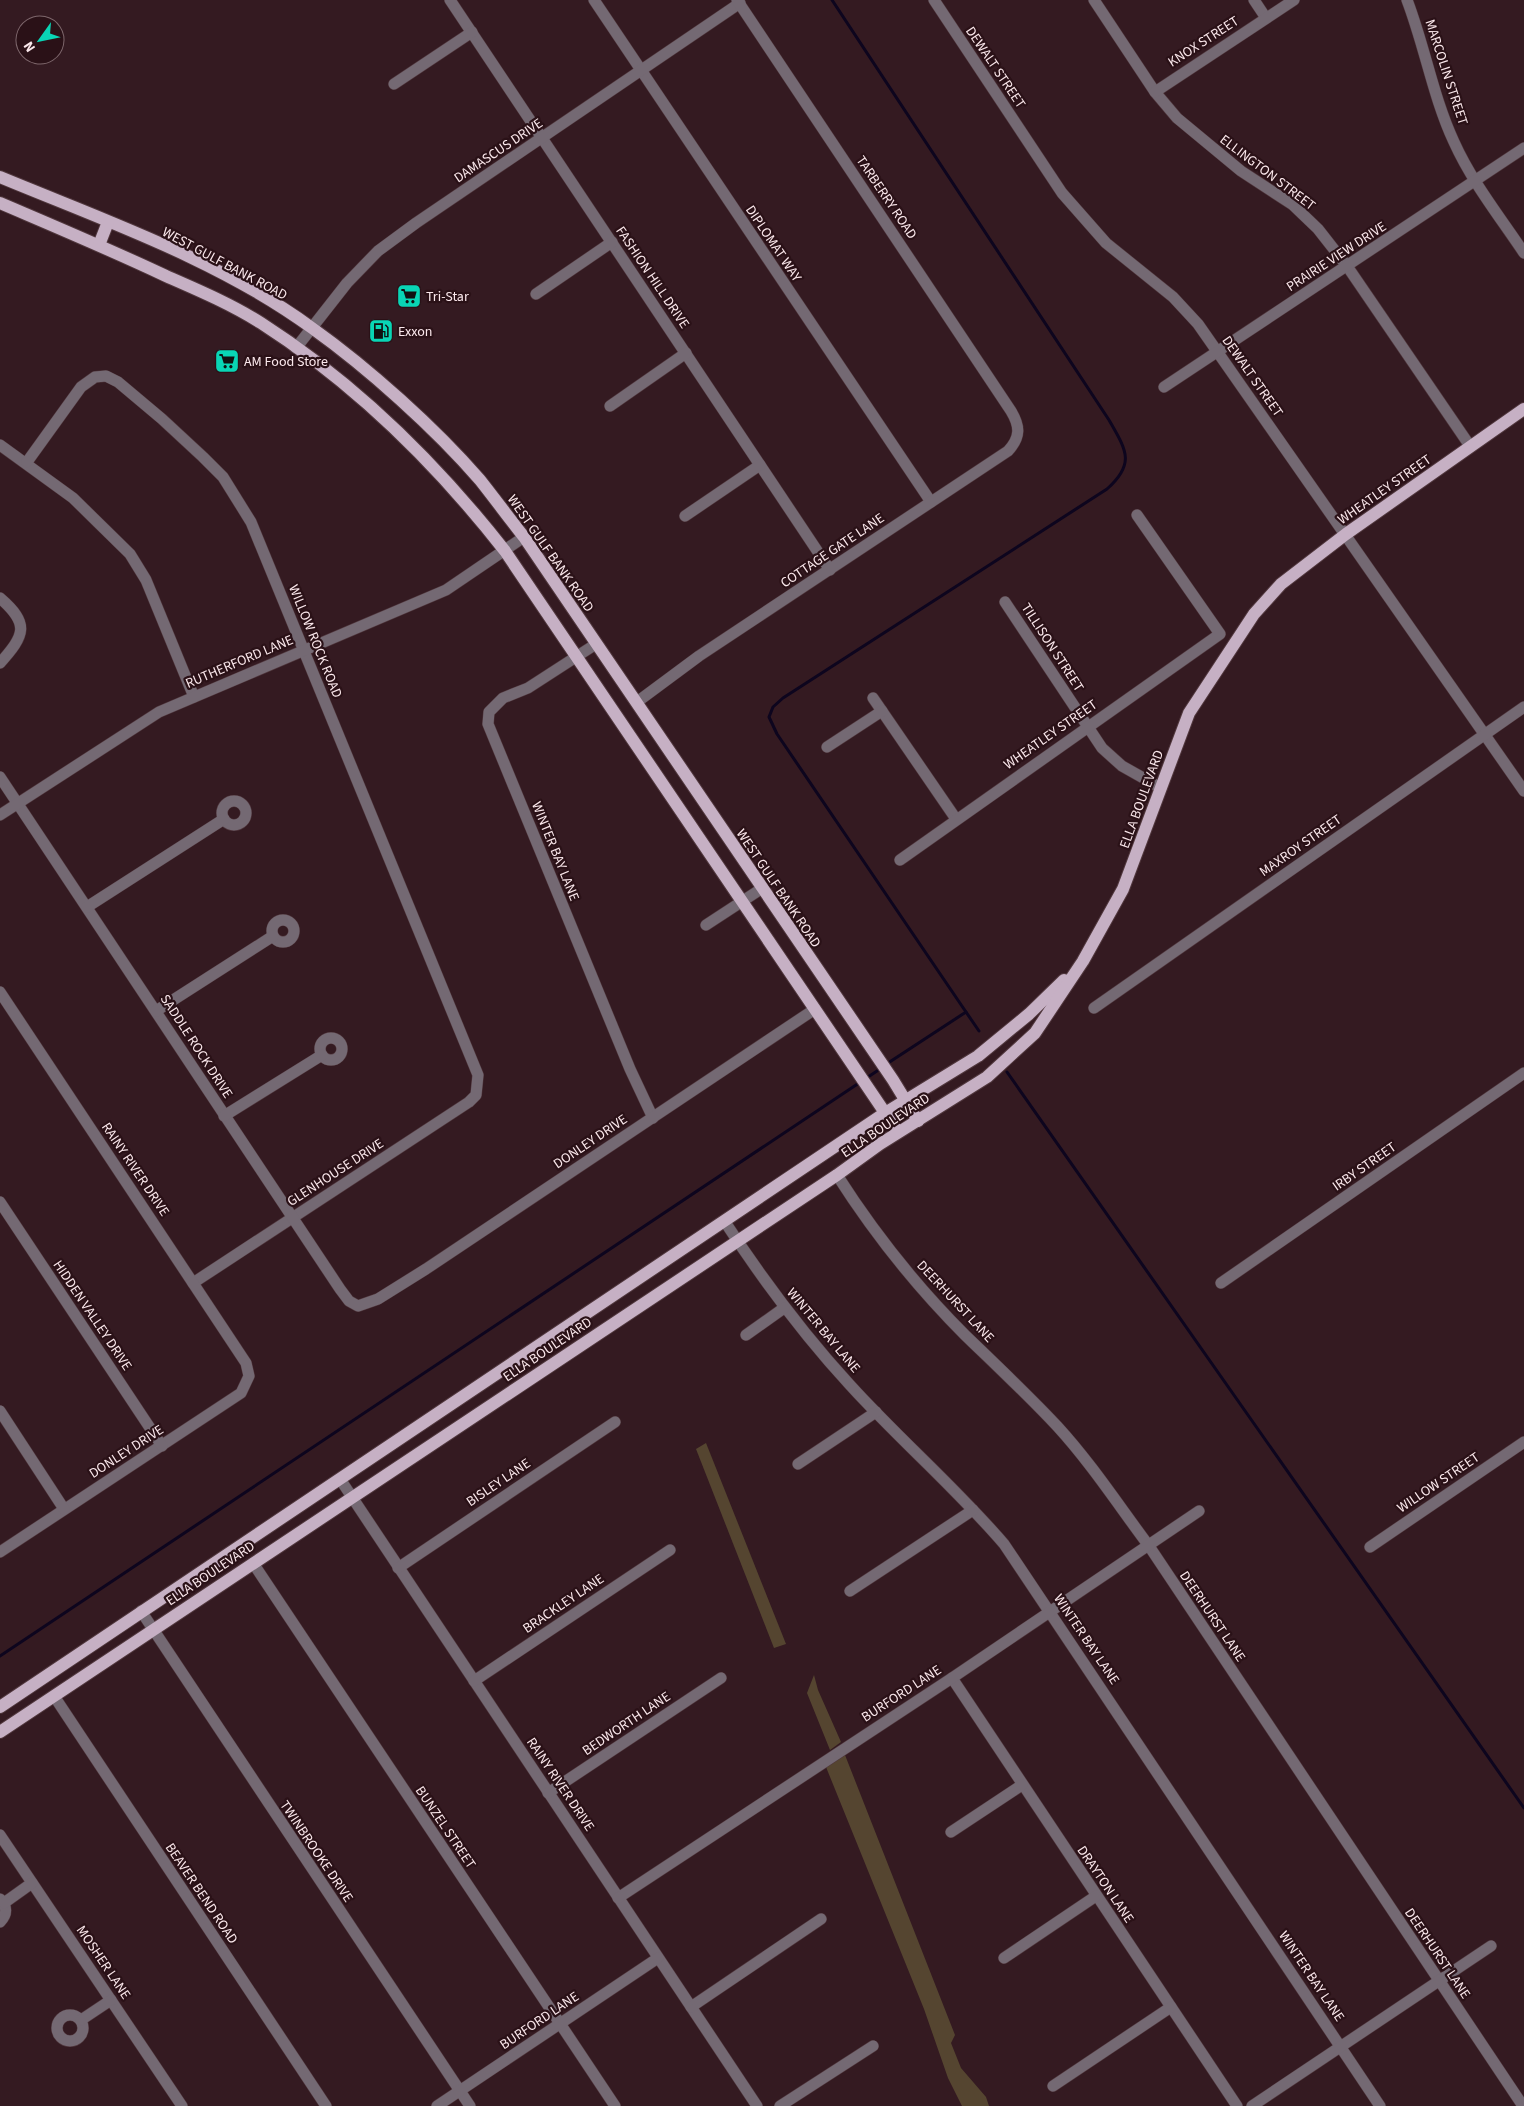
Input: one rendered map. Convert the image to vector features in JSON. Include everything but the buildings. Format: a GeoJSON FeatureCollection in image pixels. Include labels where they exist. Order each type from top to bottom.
{"type":"FeatureCollection","features":[{"type":"Feature","properties":{"kind":"main road","name":"WEST GULF BANK ROAD"},"geometry":{"type":"LineString","coordinates":[[0,177],[189,257],[251,290],[312,328],[376,380],[434,432],[479,479],[524,537],[893,1080],[918,1120]]}},
{"type":"Feature","properties":{"kind":"main road"},"geometry":{"type":"LineString","coordinates":[[0,203],[98,245],[236,310],[296,348],[366,402],[418,450],[475,513],[505,551],[898,1132]]}},
{"type":"Feature","properties":{"kind":"main road"},"geometry":{"type":"LineString","coordinates":[[98,245],[108,222]]}},
{"type":"Feature","properties":{"kind":"main road","name":"WHEATLEY STREET"},"geometry":{"type":"LineString","coordinates":[[1231,649],[1254,614],[1281,584],[1346,534],[1524,409]]}},
{"type":"Feature","properties":{"kind":"main road"},"geometry":{"type":"LineString","coordinates":[[418,450],[434,432]]}},
{"type":"Feature","properties":{"kind":"main road","name":"ELLA BOULEVARD"},"geometry":{"type":"LineString","coordinates":[[0,1732],[837,1175],[898,1132],[987,1076],[1035,1033],[1083,961],[1123,889],[1189,712],[1231,649]]}},
{"type":"Feature","properties":{"kind":"main road","name":"ELLA BOULEVARD"},"geometry":{"type":"LineString","coordinates":[[0,1708],[544,1341],[726,1222],[885,1113],[978,1056],[1029,1014],[1083,961]]}},
{"type":"Feature","properties":{"kind":"street","name":"FASHION HILL DRIVE"},"geometry":{"type":"LineString","coordinates":[[450,0],[830,570]]}},
{"type":"Feature","properties":{"kind":"street","name":"DIPLOMAT WAY"},"geometry":{"type":"LineString","coordinates":[[594,0],[931,502]]}},
{"type":"Feature","properties":{"kind":"street","name":"DEWALT STREET"},"geometry":{"type":"LineString","coordinates":[[934,0],[1078,213],[1106,243],[1172,297],[1198,324],[1524,791]]}},
{"type":"Feature","properties":{"kind":"street","name":"ELLINGTON STREET"},"geometry":{"type":"LineString","coordinates":[[1094,0],[1155,92],[1177,118],[1240,171],[1293,205],[1318,229],[1347,266],[1470,446]]}},
{"type":"Feature","properties":{"kind":"street"},"geometry":{"type":"LineString","coordinates":[[1254,0],[1266,18]]}},
{"type":"Feature","properties":{"kind":"street","name":"KNOX STREET"},"geometry":{"type":"LineString","coordinates":[[1155,92],[1294,0]]}},
{"type":"Feature","properties":{"kind":"street","name":"MARCOLIN STREET"},"geometry":{"type":"LineString","coordinates":[[1407,0],[1439,107],[1454,143],[1475,181],[1524,253]]}},
{"type":"Feature","properties":{"kind":"street","name":"DAMASCUS DRIVE"},"geometry":{"type":"LineString","coordinates":[[296,348],[347,283],[378,251],[738,2]]}},
{"type":"Feature","properties":{"kind":"street","name":"TARBERRY ROAD"},"geometry":{"type":"LineString","coordinates":[[738,2],[1011,411]]}},
{"type":"Feature","properties":{"kind":"street"},"geometry":{"type":"LineString","coordinates":[[394,84],[472,32]]}},
{"type":"Feature","properties":{"kind":"street","name":"PRAIRIE VIEW DRIVE"},"geometry":{"type":"LineString","coordinates":[[1164,387],[1524,148]]}},
{"type":"Feature","properties":{"kind":"street"},"geometry":{"type":"LineString","coordinates":[[536,294],[612,242]]}},
{"type":"Feature","properties":{"kind":"street"},"geometry":{"type":"LineString","coordinates":[[610,406],[686,353]]}},
{"type":"Feature","properties":{"kind":"street","name":"WILLOW ROCK ROAD"},"geometry":{"type":"LineString","coordinates":[[27,462],[87,381],[106,376],[118,382],[162,418],[223,477],[251,522],[478,1076]]}},
{"type":"Feature","properties":{"kind":"street","name":"COTTAGE GATE LANE"},"geometry":{"type":"LineString","coordinates":[[637,702],[700,656],[1008,451],[1016,443],[1018,422],[1011,411]]}},
{"type":"Feature","properties":{"kind":"street"},"geometry":{"type":"LineString","coordinates":[[0,445],[27,462],[73,498],[130,554],[146,580],[194,697]]}},
{"type":"Feature","properties":{"kind":"street"},"geometry":{"type":"LineString","coordinates":[[685,516],[760,465]]}},
{"type":"Feature","properties":{"kind":"street","name":"WHEATLEY STREET"},"geometry":{"type":"LineString","coordinates":[[900,860],[1087,726],[1220,634],[1138,515]]}},
{"type":"Feature","properties":{"kind":"street","name":"RUTHERFORD LANE"},"geometry":{"type":"LineString","coordinates":[[0,815],[144,720],[446,590],[524,537]]}},
{"type":"Feature","properties":{"kind":"street"},"geometry":{"type":"LineString","coordinates":[[0,598],[14,610],[21,621],[22,631],[17,643],[0,663]]}},
{"type":"Feature","properties":{"kind":"street","name":"TILLISON STREET"},"geometry":{"type":"LineString","coordinates":[[1005,602],[1102,748],[1122,766],[1161,788]]}},
{"type":"Feature","properties":{"kind":"street","name":"WINTER BAY LANE"},"geometry":{"type":"LineString","coordinates":[[596,644],[528,688],[498,702],[489,712],[488,724],[630,1069],[653,1118]]}},
{"type":"Feature","properties":{"kind":"street"},"geometry":{"type":"LineString","coordinates":[[873,698],[956,819]]}},
{"type":"Feature","properties":{"kind":"street","name":"MAXROY STREET"},"geometry":{"type":"LineString","coordinates":[[1094,1008],[1524,707]]}},
{"type":"Feature","properties":{"kind":"street"},"geometry":{"type":"LineString","coordinates":[[827,748],[882,711]]}},
{"type":"Feature","properties":{"kind":"street","name":"SADDLE ROCK DRIVE"},"geometry":{"type":"LineString","coordinates":[[0,777],[349,1301],[358,1306],[382,1297]]}},
{"type":"Feature","properties":{"kind":"street"},"geometry":{"type":"LineString","coordinates":[[87,907],[224,819]]}},
{"type":"Feature","properties":{"kind":"street"},"geometry":{"type":"LineString","coordinates":[[706,925],[761,888]]}},
{"type":"Feature","properties":{"kind":"street"},"geometry":{"type":"LineString","coordinates":[[156,1011],[273,936]]}},
{"type":"Feature","properties":{"kind":"street","name":"RAINY RIVER DRIVE"},"geometry":{"type":"LineString","coordinates":[[0,992],[246,1363]]}},
{"type":"Feature","properties":{"kind":"street","name":"DONLEY DRIVE"},"geometry":{"type":"LineString","coordinates":[[382,1297],[815,1009]]}},
{"type":"Feature","properties":{"kind":"street"},"geometry":{"type":"LineString","coordinates":[[224,1116],[322,1055]]}},
{"type":"Feature","properties":{"kind":"street","name":"IRBY STREET"},"geometry":{"type":"LineString","coordinates":[[1221,1283],[1524,1073]]}},
{"type":"Feature","properties":{"kind":"street","name":"GLENHOUSE DRIVE"},"geometry":{"type":"LineString","coordinates":[[193,1283],[469,1102],[476,1095],[478,1076]]}},
{"type":"Feature","properties":{"kind":"street","name":"DEERHURST LANE"},"geometry":{"type":"LineString","coordinates":[[837,1175],[856,1204],[901,1264],[966,1336],[1016,1383],[1063,1433],[1149,1546],[1523,2106]]}},
{"type":"Feature","properties":{"kind":"street","name":"HIDDEN VALLEY DRIVE"},"geometry":{"type":"LineString","coordinates":[[0,1202],[162,1446]]}},
{"type":"Feature","properties":{"kind":"street","name":"WINTER BAY LANE"},"geometry":{"type":"LineString","coordinates":[[726,1222],[784,1308],[850,1385],[974,1510],[1004,1544],[1051,1611],[1380,2106]]}},
{"type":"Feature","properties":{"kind":"street"},"geometry":{"type":"LineString","coordinates":[[746,1335],[784,1308]]}},
{"type":"Feature","properties":{"kind":"street","name":"DONLEY DRIVE"},"geometry":{"type":"LineString","coordinates":[[0,1552],[241,1393],[249,1376],[246,1363]]}},
{"type":"Feature","properties":{"kind":"street"},"geometry":{"type":"LineString","coordinates":[[0,1411],[64,1509]]}},
{"type":"Feature","properties":{"kind":"street"},"geometry":{"type":"LineString","coordinates":[[798,1464],[876,1412]]}},
{"type":"Feature","properties":{"kind":"street","name":"BISLEY LANE"},"geometry":{"type":"LineString","coordinates":[[398,1568],[615,1422]]}},
{"type":"Feature","properties":{"kind":"street","name":"WILLOW STREET"},"geometry":{"type":"LineString","coordinates":[[1370,1547],[1524,1442]]}},
{"type":"Feature","properties":{"kind":"street","name":"RAINY RIVER DRIVE"},"geometry":{"type":"LineString","coordinates":[[340,1479],[757,2106]]}},
{"type":"Feature","properties":{"kind":"street"},"geometry":{"type":"LineString","coordinates":[[850,1592],[974,1510]]}},
{"type":"Feature","properties":{"kind":"street","name":"BURFORD LANE"},"geometry":{"type":"LineString","coordinates":[[618,1898],[952,1678],[1199,1511]]}},
{"type":"Feature","properties":{"kind":"street","name":"BRACKLEY LANE"},"geometry":{"type":"LineString","coordinates":[[474,1681],[670,1550]]}},
{"type":"Feature","properties":{"kind":"street","name":"BUNZEL STREET"},"geometry":{"type":"LineString","coordinates":[[253,1563],[615,2106]]}},
{"type":"Feature","properties":{"kind":"street","name":"TWINBROOKE DRIVE"},"geometry":{"type":"LineString","coordinates":[[141,1612],[470,2106]]}},
{"type":"Feature","properties":{"kind":"street","name":"BEDWORTH LANE"},"geometry":{"type":"LineString","coordinates":[[548,1793],[720,1678]]}},
{"type":"Feature","properties":{"kind":"street","name":"DRAYTON LANE"},"geometry":{"type":"LineString","coordinates":[[952,1678],[1236,2106]]}},
{"type":"Feature","properties":{"kind":"street","name":"BEAVER BEND ROAD"},"geometry":{"type":"LineString","coordinates":[[54,1696],[326,2106]]}},
{"type":"Feature","properties":{"kind":"street"},"geometry":{"type":"LineString","coordinates":[[951,1832],[1022,1785]]}},
{"type":"Feature","properties":{"kind":"street","name":"MOSHER LANE"},"geometry":{"type":"LineString","coordinates":[[0,1835],[182,2106]]}},
{"type":"Feature","properties":{"kind":"street"},"geometry":{"type":"LineString","coordinates":[[0,1922],[6,1913],[2,1901],[32,1883]]}},
{"type":"Feature","properties":{"kind":"street"},"geometry":{"type":"LineString","coordinates":[[1004,1958],[1096,1896]]}},
{"type":"Feature","properties":{"kind":"street"},"geometry":{"type":"LineString","coordinates":[[691,2007],[821,1919]]}},
{"type":"Feature","properties":{"kind":"street"},"geometry":{"type":"LineString","coordinates":[[1252,2106],[1491,1946]]}},
{"type":"Feature","properties":{"kind":"street","name":"BURFORD LANE"},"geometry":{"type":"LineString","coordinates":[[437,2106],[658,1958]]}},
{"type":"Feature","properties":{"kind":"street"},"geometry":{"type":"LineString","coordinates":[[81,2020],[111,2000]]}},
{"type":"Feature","properties":{"kind":"street"},"geometry":{"type":"LineString","coordinates":[[1053,2086],[1171,2007]]}},
{"type":"Feature","properties":{"kind":"street"},"geometry":{"type":"LineString","coordinates":[[780,2106],[873,2046]]}},
{"type":"Feature","properties":{"kind":"shaded area"},"geometry":{"type":"Polygon","coordinates":[[[706,1443],[786,1644],[774,1648],[696,1449],[706,1443]]]}},
{"type":"Feature","properties":{"kind":"shaded area"},"geometry":{"type":"Polygon","coordinates":[[[814,1675],[818,1690],[841,1742],[830,1750],[807,1693],[814,1675]]]}},
{"type":"Feature","properties":{"kind":"shaded area"},"geometry":{"type":"Polygon","coordinates":[[[845,1755],[955,2035],[951,2043],[961,2068],[986,2097],[989,2106],[962,2106],[948,2078],[924,2009],[826,1767],[845,1755]]]}},
{"type":"Feature","properties":{"kind":"waterway"},"geometry":{"type":"LineString","coordinates":[[832,0],[1109,420],[1120,440],[1125,456],[1125,464],[1122,471],[1107,489],[783,698],[773,707],[769,717],[777,734],[966,1012],[885,1065]]}},
{"type":"Feature","properties":{"kind":"waterway"},"geometry":{"type":"LineString","coordinates":[[966,1012],[979,1031]]}},
{"type":"Feature","properties":{"kind":"waterway"},"geometry":{"type":"LineString","coordinates":[[865,1079],[880,1069]]}},
{"type":"Feature","properties":{"kind":"waterway"},"geometry":{"type":"LineString","coordinates":[[1007,1072],[1524,1808]]}},
{"type":"Feature","properties":{"kind":"waterway"},"geometry":{"type":"LineString","coordinates":[[0,1656],[859,1083]]}},
{"type":"Feature","properties":{"kind":"place","name":"Tri-Star"},"geometry":{"type":"Point","coordinates":[409,296]}},
{"type":"Feature","properties":{"kind":"place","name":"Exxon"},"geometry":{"type":"Point","coordinates":[381,331]}},
{"type":"Feature","properties":{"kind":"place","name":"AM Food Store"},"geometry":{"type":"Point","coordinates":[227,361]}}]}
